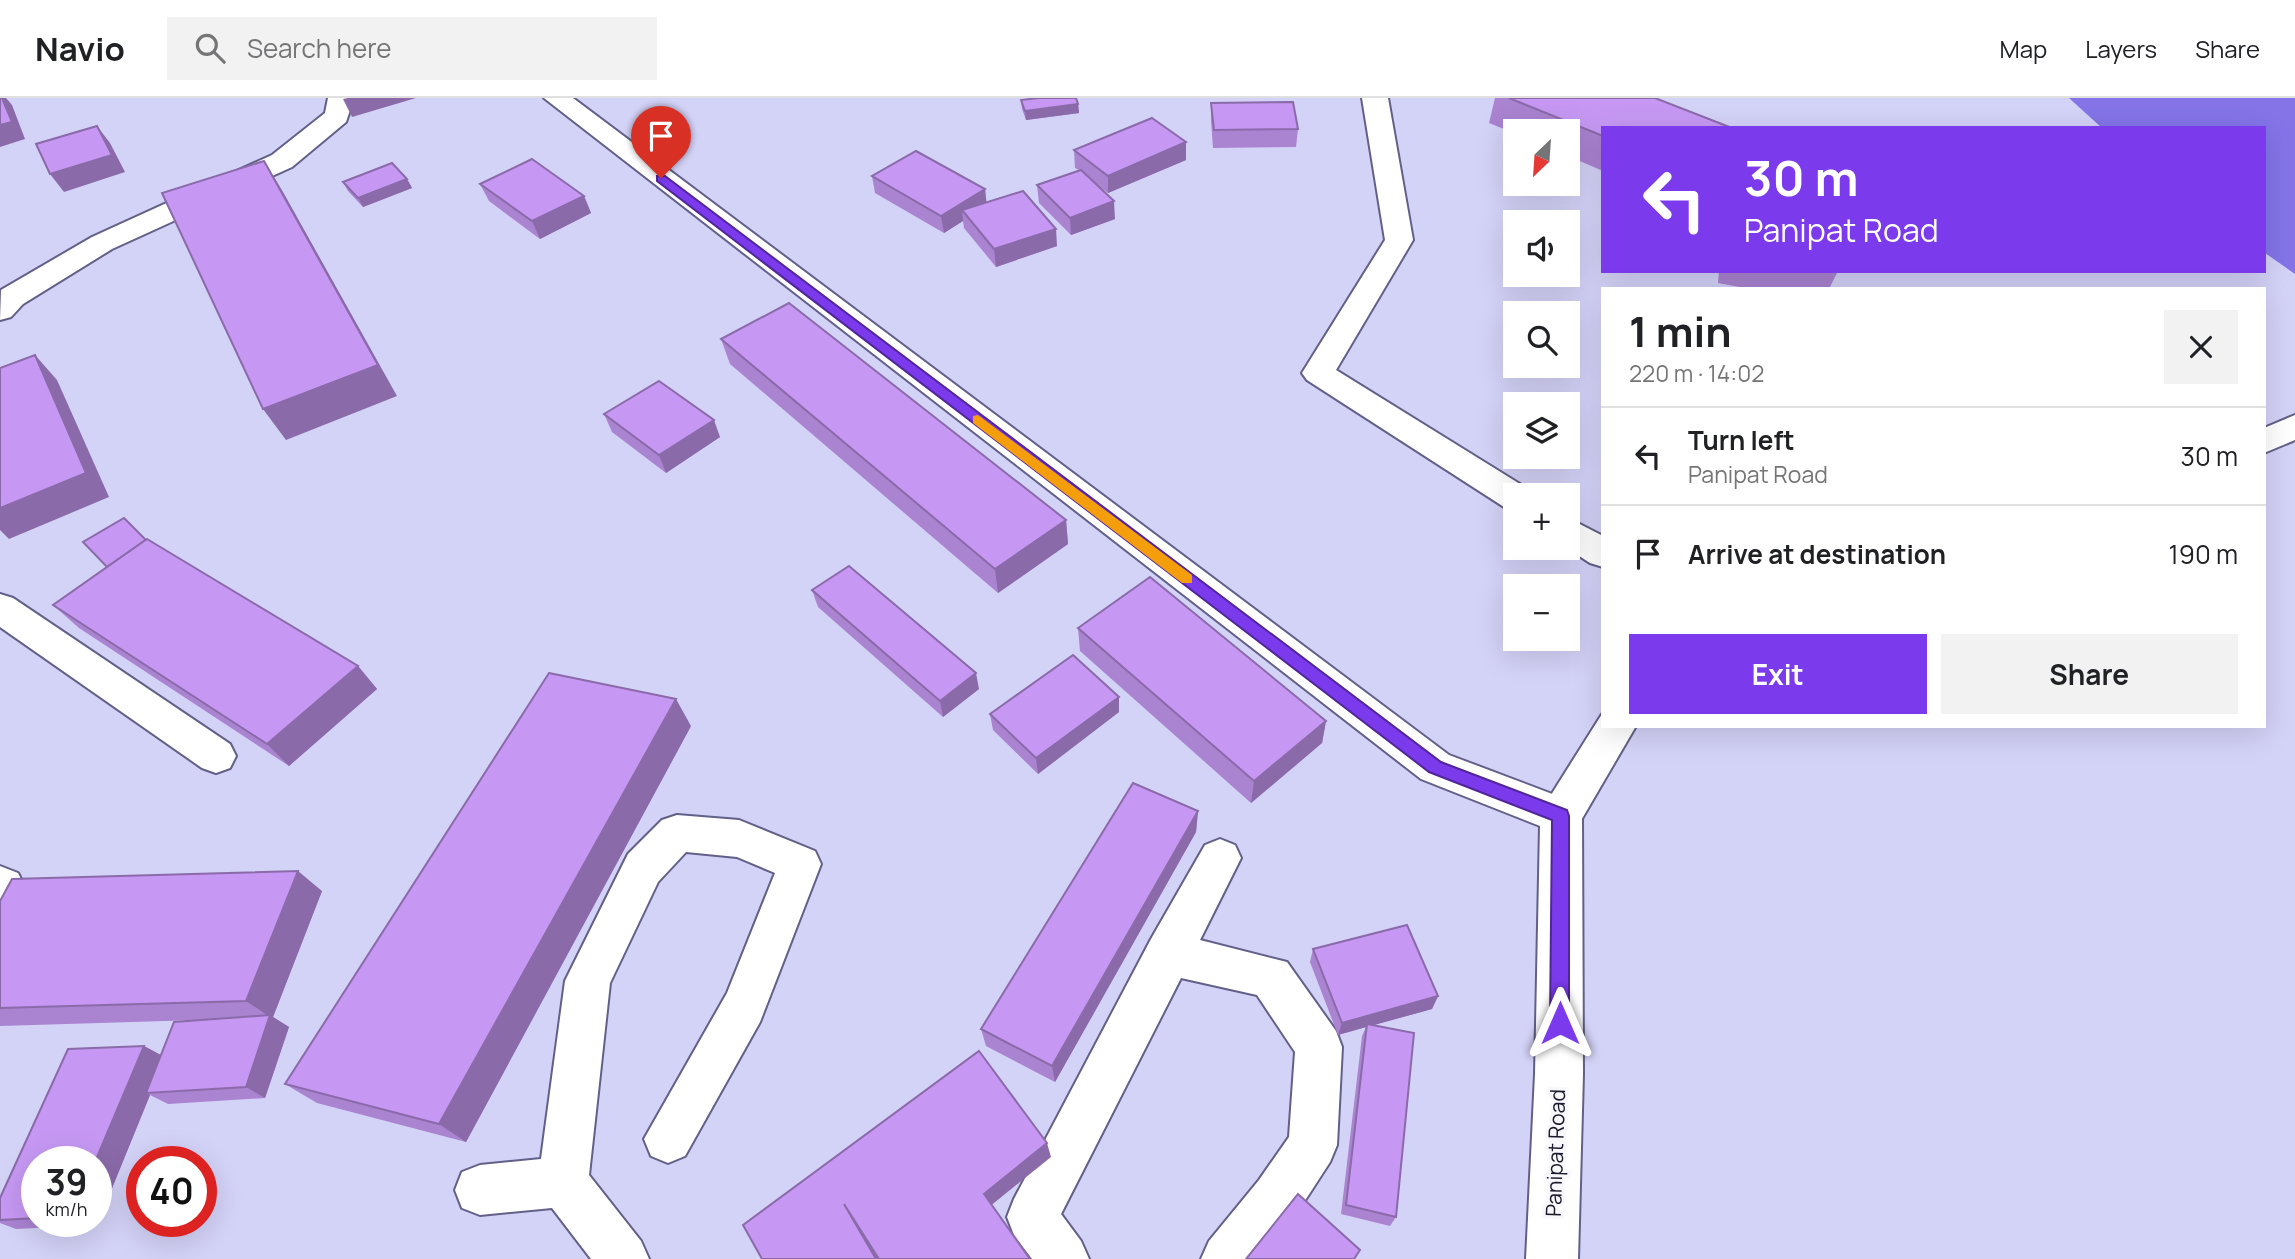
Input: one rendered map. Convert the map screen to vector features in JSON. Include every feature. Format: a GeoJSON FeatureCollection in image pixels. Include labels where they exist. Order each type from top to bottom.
{"type":"FeatureCollection","features":[{"type":"Feature","properties":{"kind":"street"},"geometry":{"type":"LineString","coordinates":[[0,310],[12,297],[102,243],[282,161],[337,116],[341,98]]}},
{"type":"Feature","properties":{"kind":"street"},"geometry":{"type":"LineString","coordinates":[[556,98],[1435,767],[1561,816],[1615,728]]}},
{"type":"Feature","properties":{"kind":"street"},"geometry":{"type":"LineString","coordinates":[[1375,98],[1399,240],[1318,373],[1503,490]]}},
{"type":"Feature","properties":{"kind":"street"},"geometry":{"type":"LineString","coordinates":[[2266,441],[2295,425]]}},
{"type":"Feature","properties":{"kind":"street"},"geometry":{"type":"LineString","coordinates":[[1580,539],[1601,553]]}},
{"type":"Feature","properties":{"kind":"street"},"geometry":{"type":"LineString","coordinates":[[0,608],[216,756]]}},
{"type":"Feature","properties":{"kind":"street","name":"Panipat Road"},"geometry":{"type":"LineString","coordinates":[[1552,1259],[1559,1074],[1561,816]]}},
{"type":"Feature","properties":{"kind":"street"},"geometry":{"type":"LineString","coordinates":[[623,1259],[564,1182],[588,981],[643,868],[677,833],[739,839],[800,864],[744,1006],[668,1139]]}},
{"type":"Feature","properties":{"kind":"street"},"geometry":{"type":"LineString","coordinates":[[1063,1259],[1032,1217],[1167,954],[1220,858]]}},
{"type":"Feature","properties":{"kind":"street"},"geometry":{"type":"LineString","coordinates":[[0,885],[4,887],[0,898]]}},
{"type":"Feature","properties":{"kind":"street"},"geometry":{"type":"LineString","coordinates":[[1167,954],[1271,977],[1319,1047],[1313,1145],[1277,1198],[1227,1259]]}},
{"type":"Feature","properties":{"kind":"street"},"geometry":{"type":"LineString","coordinates":[[480,1190],[564,1182]]}},
{"type":"Feature","properties":{"kind":"shaded area"},"geometry":{"type":"Polygon","coordinates":[[[2069,98],[2295,98],[2295,274],[2266,254],[2266,126],[2100,126],[2069,98]]]}},
{"type":"Feature","properties":{"kind":"building"},"geometry":{"type":"Polygon","coordinates":[[[0,98],[12,122],[0,125],[0,98]]]}},
{"type":"Feature","properties":{"kind":"building"},"geometry":{"type":"Polygon","coordinates":[[[1076,98],[1078,104],[1025,111],[1021,100],[1076,98]]]}},
{"type":"Feature","properties":{"kind":"building"},"geometry":{"type":"Polygon","coordinates":[[[1509,98],[1655,98],[1727,126],[1601,126],[1601,135],[1580,127],[1580,119],[1561,119],[1509,98]]]}},
{"type":"Feature","properties":{"kind":"building"},"geometry":{"type":"Polygon","coordinates":[[[1293,102],[1298,129],[1214,130],[1211,103],[1293,102]]]}},
{"type":"Feature","properties":{"kind":"building"},"geometry":{"type":"Polygon","coordinates":[[[1152,118],[1186,142],[1108,176],[1074,150],[1152,118]]]}},
{"type":"Feature","properties":{"kind":"building"},"geometry":{"type":"Polygon","coordinates":[[[97,126],[112,155],[50,174],[36,144],[97,126]]]}},
{"type":"Feature","properties":{"kind":"building"},"geometry":{"type":"Polygon","coordinates":[[[916,151],[985,189],[941,216],[872,176],[916,151]]]}},
{"type":"Feature","properties":{"kind":"building"},"geometry":{"type":"Polygon","coordinates":[[[532,159],[584,196],[532,221],[480,184],[532,159]]]}},
{"type":"Feature","properties":{"kind":"building"},"geometry":{"type":"Polygon","coordinates":[[[264,161],[378,365],[263,409],[162,193],[264,161]]]}},
{"type":"Feature","properties":{"kind":"building"},"geometry":{"type":"Polygon","coordinates":[[[392,163],[407,179],[358,198],[343,182],[392,163]]]}},
{"type":"Feature","properties":{"kind":"building"},"geometry":{"type":"Polygon","coordinates":[[[1081,170],[1114,201],[1070,218],[1037,185],[1081,170]]]}},
{"type":"Feature","properties":{"kind":"building"},"geometry":{"type":"Polygon","coordinates":[[[1023,191],[1056,229],[994,249],[962,210],[1023,191]]]}},
{"type":"Feature","properties":{"kind":"building"},"geometry":{"type":"Polygon","coordinates":[[[789,303],[1066,520],[995,569],[721,339],[789,303]]]}},
{"type":"Feature","properties":{"kind":"building"},"geometry":{"type":"Polygon","coordinates":[[[35,355],[86,473],[0,508],[0,368],[35,355]]]}},
{"type":"Feature","properties":{"kind":"building"},"geometry":{"type":"Polygon","coordinates":[[[659,381],[714,420],[659,455],[604,414],[659,381]]]}},
{"type":"Feature","properties":{"kind":"building"},"geometry":{"type":"Polygon","coordinates":[[[124,518],[146,540],[107,567],[83,542],[124,518]]]}},
{"type":"Feature","properties":{"kind":"building"},"geometry":{"type":"Polygon","coordinates":[[[147,539],[358,666],[267,744],[53,605],[147,539]]]}},
{"type":"Feature","properties":{"kind":"building"},"geometry":{"type":"Polygon","coordinates":[[[849,566],[976,673],[940,701],[812,590],[849,566]]]}},
{"type":"Feature","properties":{"kind":"building"},"geometry":{"type":"Polygon","coordinates":[[[1150,577],[1326,721],[1254,781],[1078,628],[1150,577]]]}},
{"type":"Feature","properties":{"kind":"building"},"geometry":{"type":"Polygon","coordinates":[[[1073,655],[1119,697],[1036,758],[990,714],[1073,655]]]}},
{"type":"Feature","properties":{"kind":"building"},"geometry":{"type":"Polygon","coordinates":[[[549,673],[676,699],[439,1124],[285,1084],[549,673]]]}},
{"type":"Feature","properties":{"kind":"building"},"geometry":{"type":"Polygon","coordinates":[[[1133,783],[1198,811],[1052,1066],[981,1029],[1133,783]]]}},
{"type":"Feature","properties":{"kind":"building"},"geometry":{"type":"Polygon","coordinates":[[[298,871],[246,1001],[0,1008],[0,901],[12,879],[298,871]]]}},
{"type":"Feature","properties":{"kind":"building"},"geometry":{"type":"Polygon","coordinates":[[[1407,925],[1438,996],[1342,1023],[1313,949],[1407,925]]]}},
{"type":"Feature","properties":{"kind":"building"},"geometry":{"type":"Polygon","coordinates":[[[270,1015],[246,1087],[146,1093],[174,1022],[270,1015]]]}},
{"type":"Feature","properties":{"kind":"building"},"geometry":{"type":"Polygon","coordinates":[[[1367,1024],[1414,1033],[1396,1217],[1346,1205],[1367,1024]]]}},
{"type":"Feature","properties":{"kind":"building"},"geometry":{"type":"Polygon","coordinates":[[[144,1046],[102,1146],[24,1146],[68,1049],[144,1046]]]}},
{"type":"Feature","properties":{"kind":"building"},"geometry":{"type":"Polygon","coordinates":[[[979,1051],[1047,1143],[984,1194],[1030,1259],[879,1259],[844,1204],[876,1259],[762,1259],[743,1225],[979,1051]]]}},
{"type":"Feature","properties":{"kind":"building"},"geometry":{"type":"Polygon","coordinates":[[[21,1152],[21,1219],[0,1220],[0,1198],[21,1152]]]}},
{"type":"Feature","properties":{"kind":"building"},"geometry":{"type":"Polygon","coordinates":[[[1298,1194],[1360,1250],[1354,1259],[1246,1259],[1298,1194]]]}},
{"type":"Feature","properties":{"kind":"slow traffic"},"geometry":{"type":"LineString","coordinates":[[978,419],[1187,579]]}},
{"type":"Feature","properties":{"kind":"route"},"geometry":{"type":"LineString","coordinates":[[661,178],[1435,767],[1561,816],[1560,1023]]}}]}
